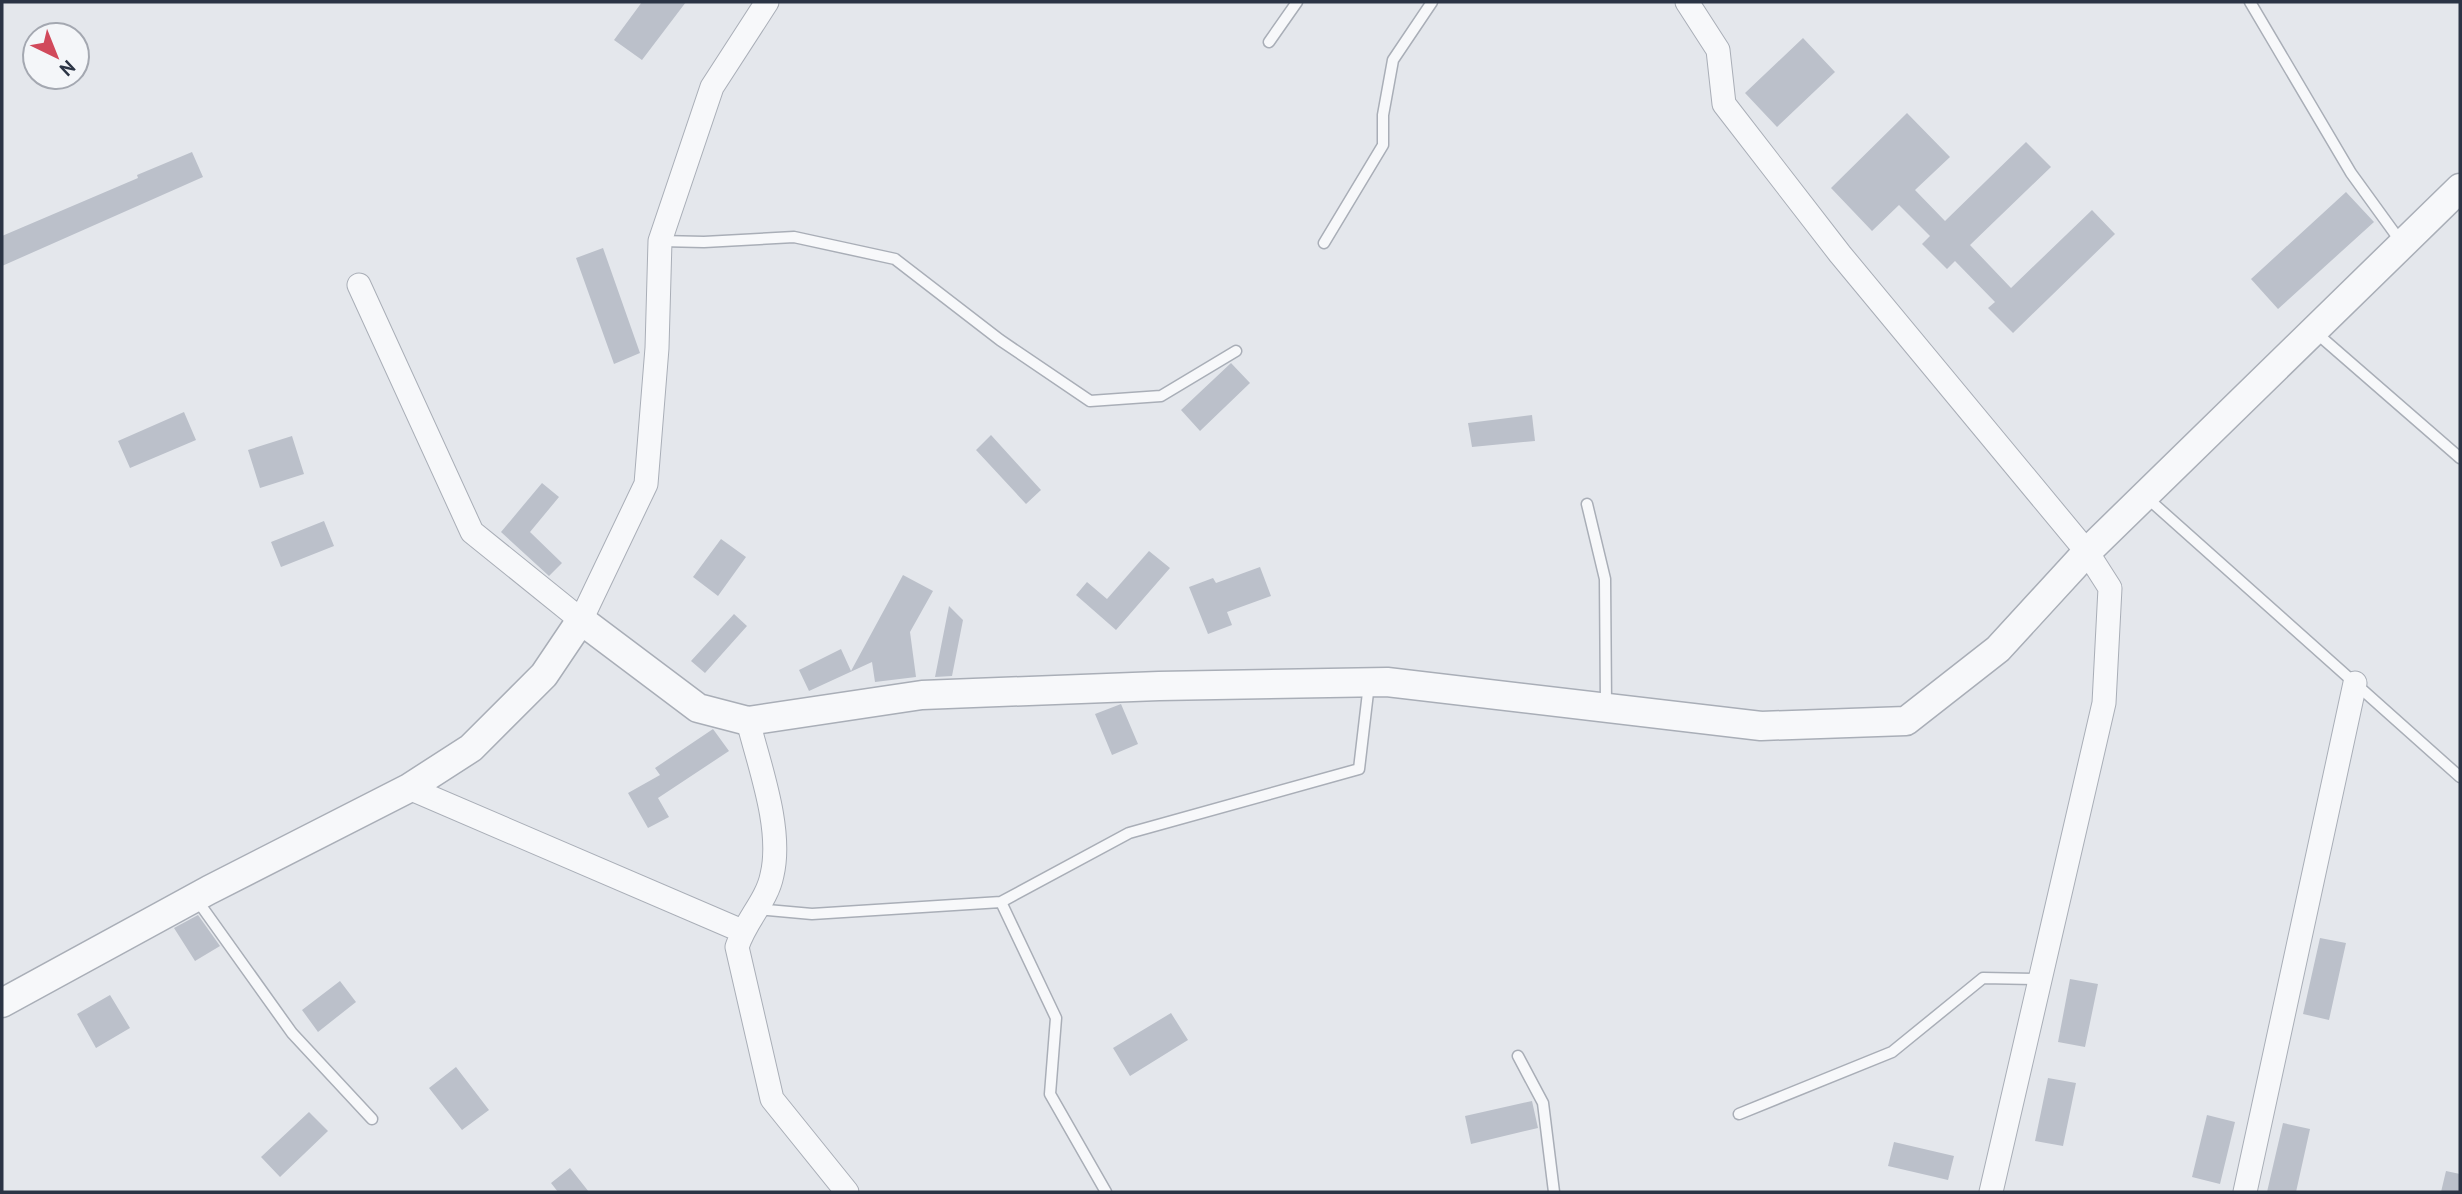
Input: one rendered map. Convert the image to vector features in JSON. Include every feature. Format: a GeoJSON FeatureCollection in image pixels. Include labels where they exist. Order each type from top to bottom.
{"type":"FeatureCollection","features":[{"type":"Feature","properties":{"kind":"street"},"geometry":{"type":"LineString","coordinates":[[2,1003],[196,897],[409,788],[471,748],[544,675],[582,620],[646,485],[657,348],[660,241],[712,87],[767,2]]}},
{"type":"Feature","properties":{"kind":"street"},"geometry":{"type":"LineString","coordinates":[[1687,2],[1718,50],[1724,104],[1840,254],[2087,552],[2110,588],[2104,703],[1991,1192]]}},
{"type":"Feature","properties":{"kind":"street"},"geometry":{"type":"LineString","coordinates":[[359,285],[472,532],[698,708],[748,721],[922,695],[1159,686],[1387,682],[1761,726],[1906,721],[1998,649],[2087,552],[2460,188]]}},
{"type":"Feature","properties":{"kind":"street"},"geometry":{"type":"LineString","coordinates":[[2245,1192],[2355,683]]}},
{"type":"Feature","properties":{"kind":"street"},"geometry":{"type":"LineString","coordinates":[[748,721],[774,824],[772,875],[756,909],[742,930],[737,947],[772,1099],[847,1192]]}},
{"type":"Feature","properties":{"kind":"street"},"geometry":{"type":"LineString","coordinates":[[409,788],[742,930]]}},
{"type":"Feature","properties":{"kind":"lane"},"geometry":{"type":"LineString","coordinates":[[1269,42],[1297,2]]}},
{"type":"Feature","properties":{"kind":"lane"},"geometry":{"type":"LineString","coordinates":[[1324,243],[1383,145],[1383,115],[1393,60],[1432,2]]}},
{"type":"Feature","properties":{"kind":"lane"},"geometry":{"type":"LineString","coordinates":[[2250,2],[2351,173],[2402,245]]}},
{"type":"Feature","properties":{"kind":"lane"},"geometry":{"type":"LineString","coordinates":[[660,241],[704,242],[794,237],[895,259],[1000,340],[1090,401],[1161,396],[1236,351]]}},
{"type":"Feature","properties":{"kind":"lane"},"geometry":{"type":"LineString","coordinates":[[2314,331],[2460,458]]}},
{"type":"Feature","properties":{"kind":"lane"},"geometry":{"type":"LineString","coordinates":[[2145,496],[2460,777]]}},
{"type":"Feature","properties":{"kind":"lane"},"geometry":{"type":"LineString","coordinates":[[1587,504],[1605,579],[1606,708]]}},
{"type":"Feature","properties":{"kind":"lane"},"geometry":{"type":"LineString","coordinates":[[756,909],[812,914],[1001,902],[1129,833],[1359,769],[1370,682]]}},
{"type":"Feature","properties":{"kind":"lane"},"geometry":{"type":"LineString","coordinates":[[196,897],[292,1033],[372,1119]]}},
{"type":"Feature","properties":{"kind":"lane"},"geometry":{"type":"LineString","coordinates":[[1001,902],[1056,1018],[1050,1094],[1106,1192]]}},
{"type":"Feature","properties":{"kind":"lane"},"geometry":{"type":"LineString","coordinates":[[1739,1114],[1892,1052],[1983,978],[2040,979]]}},
{"type":"Feature","properties":{"kind":"lane"},"geometry":{"type":"LineString","coordinates":[[1518,1056],[1543,1103],[1554,1192]]}},
{"type":"Feature","properties":{"kind":"building"},"geometry":{"type":"Polygon","coordinates":[[[642,2],[686,2],[642,60],[614,40],[642,2]]]}},
{"type":"Feature","properties":{"kind":"building"},"geometry":{"type":"Polygon","coordinates":[[[1803,38],[1835,72],[1777,127],[1745,93],[1803,38]]]}},
{"type":"Feature","properties":{"kind":"building"},"geometry":{"type":"Polygon","coordinates":[[[1907,113],[1950,157],[1915,190],[1945,221],[2026,142],[2051,167],[1970,245],[2011,288],[2092,210],[2115,234],[2013,333],[1988,308],[1995,302],[1955,261],[1947,269],[1922,244],[1930,236],[1899,205],[1872,231],[1831,188],[1907,113]]]}},
{"type":"Feature","properties":{"kind":"building"},"geometry":{"type":"Polygon","coordinates":[[[192,152],[203,177],[2,266],[2,236],[192,152]]]}},
{"type":"Feature","properties":{"kind":"building"},"geometry":{"type":"Polygon","coordinates":[[[2346,192],[2374,222],[2278,309],[2251,279],[2346,192]]]}},
{"type":"Feature","properties":{"kind":"building"},"geometry":{"type":"Polygon","coordinates":[[[603,248],[640,353],[614,364],[576,258],[603,248]]]}},
{"type":"Feature","properties":{"kind":"building"},"geometry":{"type":"Polygon","coordinates":[[[1231,363],[1250,383],[1200,431],[1181,410],[1231,363]]]}},
{"type":"Feature","properties":{"kind":"building"},"geometry":{"type":"Polygon","coordinates":[[[184,412],[196,440],[130,468],[118,441],[184,412]]]}},
{"type":"Feature","properties":{"kind":"building"},"geometry":{"type":"Polygon","coordinates":[[[1532,415],[1535,441],[1472,447],[1468,423],[1532,415]]]}},
{"type":"Feature","properties":{"kind":"building"},"geometry":{"type":"Polygon","coordinates":[[[991,435],[1041,490],[1026,504],[976,450],[991,435]]]}},
{"type":"Feature","properties":{"kind":"building"},"geometry":{"type":"Polygon","coordinates":[[[292,436],[304,474],[260,488],[248,450],[292,436]]]}},
{"type":"Feature","properties":{"kind":"building"},"geometry":{"type":"Polygon","coordinates":[[[542,483],[559,497],[530,532],[562,563],[549,576],[501,532],[542,483]]]}},
{"type":"Feature","properties":{"kind":"building"},"geometry":{"type":"Polygon","coordinates":[[[324,521],[334,546],[281,567],[271,542],[324,521]]]}},
{"type":"Feature","properties":{"kind":"building"},"geometry":{"type":"Polygon","coordinates":[[[721,539],[746,557],[718,596],[693,577],[721,539]]]}},
{"type":"Feature","properties":{"kind":"building"},"geometry":{"type":"Polygon","coordinates":[[[1149,551],[1170,568],[1116,630],[1076,595],[1087,582],[1107,599],[1149,551]]]}},
{"type":"Feature","properties":{"kind":"building"},"geometry":{"type":"Polygon","coordinates":[[[1260,567],[1271,596],[1227,612],[1232,625],[1208,634],[1189,587],[1213,578],[1216,583],[1260,567]]]}},
{"type":"Feature","properties":{"kind":"building"},"geometry":{"type":"Polygon","coordinates":[[[903,575],[933,591],[910,632],[916,677],[875,682],[872,662],[809,691],[799,670],[841,649],[851,671],[903,575]]]}},
{"type":"Feature","properties":{"kind":"building"},"geometry":{"type":"Polygon","coordinates":[[[949,606],[963,620],[952,676],[935,677],[949,606]]]}},
{"type":"Feature","properties":{"kind":"building"},"geometry":{"type":"Polygon","coordinates":[[[734,614],[747,626],[705,673],[691,661],[734,614]]]}},
{"type":"Feature","properties":{"kind":"building"},"geometry":{"type":"Polygon","coordinates":[[[1121,704],[1138,744],[1112,755],[1095,714],[1121,704]]]}},
{"type":"Feature","properties":{"kind":"building"},"geometry":{"type":"Polygon","coordinates":[[[713,729],[729,751],[658,798],[669,817],[648,828],[628,793],[660,775],[655,768],[713,729]]]}},
{"type":"Feature","properties":{"kind":"building"},"geometry":{"type":"Polygon","coordinates":[[[198,915],[220,946],[195,961],[174,928],[198,915]]]}},
{"type":"Feature","properties":{"kind":"building"},"geometry":{"type":"Polygon","coordinates":[[[2320,938],[2346,943],[2329,1020],[2303,1014],[2320,938]]]}},
{"type":"Feature","properties":{"kind":"building"},"geometry":{"type":"Polygon","coordinates":[[[2070,979],[2098,984],[2085,1047],[2058,1042],[2070,979]]]}},
{"type":"Feature","properties":{"kind":"building"},"geometry":{"type":"Polygon","coordinates":[[[340,981],[356,1002],[318,1032],[302,1010],[340,981]]]}},
{"type":"Feature","properties":{"kind":"building"},"geometry":{"type":"Polygon","coordinates":[[[110,995],[130,1028],[96,1048],[77,1014],[110,995]]]}},
{"type":"Feature","properties":{"kind":"building"},"geometry":{"type":"Polygon","coordinates":[[[1171,1013],[1188,1040],[1130,1076],[1113,1048],[1171,1013]]]}},
{"type":"Feature","properties":{"kind":"building"},"geometry":{"type":"Polygon","coordinates":[[[456,1067],[489,1110],[462,1130],[429,1088],[456,1067]]]}},
{"type":"Feature","properties":{"kind":"building"},"geometry":{"type":"Polygon","coordinates":[[[2048,1078],[2076,1083],[2063,1146],[2035,1141],[2048,1078]]]}},
{"type":"Feature","properties":{"kind":"building"},"geometry":{"type":"Polygon","coordinates":[[[1532,1101],[1538,1128],[1471,1144],[1465,1116],[1532,1101]]]}},
{"type":"Feature","properties":{"kind":"building"},"geometry":{"type":"Polygon","coordinates":[[[309,1112],[328,1131],[280,1177],[261,1157],[309,1112]]]}},
{"type":"Feature","properties":{"kind":"building"},"geometry":{"type":"Polygon","coordinates":[[[2207,1115],[2235,1122],[2220,1184],[2192,1177],[2207,1115]]]}},
{"type":"Feature","properties":{"kind":"building"},"geometry":{"type":"Polygon","coordinates":[[[2283,1123],[2310,1129],[2296,1192],[2267,1192],[2283,1123]]]}},
{"type":"Feature","properties":{"kind":"building"},"geometry":{"type":"Polygon","coordinates":[[[1894,1142],[1954,1156],[1948,1180],[1888,1166],[1894,1142]]]}},
{"type":"Feature","properties":{"kind":"building"},"geometry":{"type":"Polygon","coordinates":[[[570,1168],[589,1192],[558,1192],[551,1183],[570,1168]]]}},
{"type":"Feature","properties":{"kind":"building"},"geometry":{"type":"Polygon","coordinates":[[[2446,1171],[2460,1174],[2460,1192],[2441,1192],[2446,1171]]]}}]}
